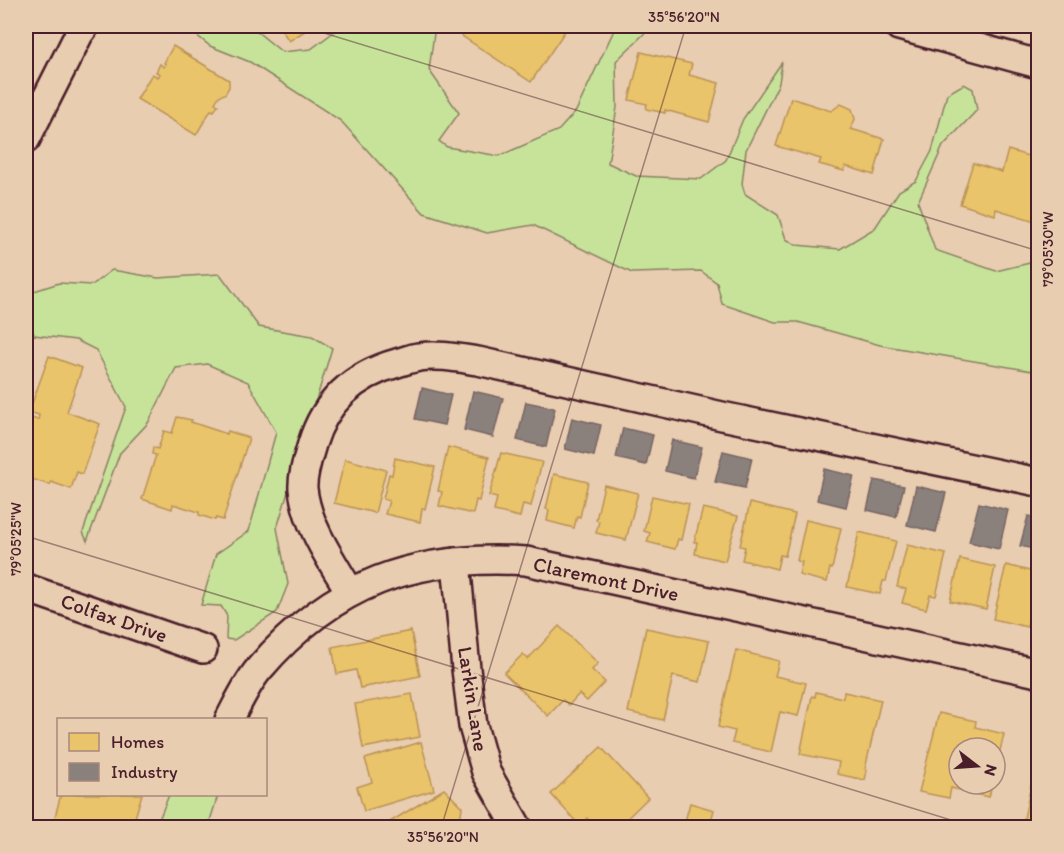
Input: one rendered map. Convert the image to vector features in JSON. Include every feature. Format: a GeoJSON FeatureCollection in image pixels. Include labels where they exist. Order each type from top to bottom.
{"type":"FeatureCollection","features":[{"type":"Feature","properties":{"kind":"street"},"geometry":{"type":"LineString","coordinates":[[26,139],[85,26]]}},
{"type":"Feature","properties":{"kind":"street"},"geometry":{"type":"LineString","coordinates":[[899,26],[1038,64]]}},
{"type":"Feature","properties":{"kind":"street"},"geometry":{"type":"LineString","coordinates":[[350,592],[309,514],[303,488],[307,461],[316,430],[333,401],[352,384],[382,367],[418,357],[448,356],[478,361],[722,416],[1038,482]]}},
{"type":"Feature","properties":{"kind":"street","name":"Claremont Drive"},"geometry":{"type":"LineString","coordinates":[[230,718],[257,670],[309,619],[350,592],[393,573],[456,562],[493,559],[526,561],[1038,673]]}},
{"type":"Feature","properties":{"kind":"street","name":"Larkin Lane"},"geometry":{"type":"LineString","coordinates":[[456,562],[473,726],[486,772],[518,828]]}},
{"type":"Feature","properties":{"kind":"street","name":"Colfax Drive"},"geometry":{"type":"LineString","coordinates":[[26,588],[203,649]]}},
{"type":"Feature","properties":{"kind":"green space"},"geometry":{"type":"Polygon","coordinates":[[[185,26],[250,26],[282,52],[311,49],[342,26],[435,26],[429,70],[459,113],[439,141],[447,147],[499,156],[559,130],[576,111],[616,26],[652,26],[616,61],[617,107],[608,163],[636,176],[701,179],[726,160],[743,119],[782,62],[779,83],[746,150],[742,184],[745,194],[778,215],[786,239],[796,245],[840,249],[875,228],[899,191],[916,181],[932,151],[947,94],[964,84],[973,89],[977,110],[943,146],[918,202],[935,250],[996,271],[1038,261],[1038,372],[880,345],[798,322],[775,322],[722,304],[717,283],[701,271],[632,273],[533,225],[487,233],[424,213],[341,121],[250,62],[210,46],[185,26]]]}},
{"type":"Feature","properties":{"kind":"green space"},"geometry":{"type":"Polygon","coordinates":[[[112,270],[158,278],[220,274],[259,327],[312,336],[332,348],[277,528],[288,584],[277,612],[234,640],[226,639],[227,616],[221,606],[201,605],[216,554],[249,531],[276,432],[248,382],[207,364],[176,368],[148,423],[120,453],[87,541],[83,532],[126,407],[96,350],[76,340],[34,335],[26,307],[28,293],[59,283],[92,285],[112,270]]]}},
{"type":"Feature","properties":{"kind":"green space"},"geometry":{"type":"Polygon","coordinates":[[[169,796],[218,796],[208,827],[156,827],[169,796]]]}},
{"type":"Feature","properties":{"kind":"building: Homes"},"geometry":{"type":"Polygon","coordinates":[[[279,26],[313,26],[289,41],[279,26]]]}},
{"type":"Feature","properties":{"kind":"building: Homes"},"geometry":{"type":"Polygon","coordinates":[[[469,26],[556,26],[565,31],[531,82],[462,36],[469,26]]]}},
{"type":"Feature","properties":{"kind":"building: Homes"},"geometry":{"type":"Polygon","coordinates":[[[173,46],[229,80],[229,87],[225,94],[219,96],[215,103],[218,105],[214,111],[211,110],[196,135],[137,99],[152,74],[158,77],[160,74],[156,72],[160,64],[164,67],[166,64],[164,63],[173,46]]]}},
{"type":"Feature","properties":{"kind":"building: Homes"},"geometry":{"type":"Polygon","coordinates":[[[641,52],[692,64],[689,75],[719,83],[709,122],[665,110],[665,113],[646,109],[647,104],[629,100],[641,52]]]}},
{"type":"Feature","properties":{"kind":"building: Homes"},"geometry":{"type":"Polygon","coordinates":[[[791,98],[831,111],[841,104],[852,109],[855,119],[851,129],[884,139],[874,175],[845,166],[844,171],[819,164],[821,159],[776,146],[791,98]]]}},
{"type":"Feature","properties":{"kind":"building: Homes"},"geometry":{"type":"Polygon","coordinates":[[[1008,150],[1038,159],[1035,176],[1038,177],[1038,222],[996,209],[995,215],[960,204],[973,163],[1002,172],[1008,150]]]}},
{"type":"Feature","properties":{"kind":"building: Homes"},"geometry":{"type":"Polygon","coordinates":[[[49,356],[82,368],[67,412],[100,424],[82,474],[77,472],[71,489],[26,477],[26,432],[31,418],[38,420],[39,415],[29,412],[49,356]]]}},
{"type":"Feature","properties":{"kind":"building: Homes"},"geometry":{"type":"Polygon","coordinates":[[[177,417],[192,420],[191,422],[227,434],[228,431],[249,438],[223,520],[199,515],[199,512],[173,504],[172,509],[142,499],[156,455],[152,454],[153,447],[158,449],[164,431],[172,433],[177,417]]]}},
{"type":"Feature","properties":{"kind":"building: Homes"},"geometry":{"type":"Polygon","coordinates":[[[448,447],[489,457],[479,501],[476,500],[473,514],[439,506],[442,492],[438,491],[448,447]]]}},
{"type":"Feature","properties":{"kind":"building: Homes"},"geometry":{"type":"Polygon","coordinates":[[[501,453],[542,462],[531,506],[523,504],[520,517],[494,511],[497,498],[489,496],[501,453]]]}},
{"type":"Feature","properties":{"kind":"building: Homes"},"geometry":{"type":"Polygon","coordinates":[[[395,458],[435,467],[420,522],[385,514],[389,501],[383,499],[389,474],[392,475],[395,458]]]}},
{"type":"Feature","properties":{"kind":"building: Homes"},"geometry":{"type":"Polygon","coordinates":[[[345,459],[386,470],[375,513],[334,503],[345,459]]]}},
{"type":"Feature","properties":{"kind":"building: Homes"},"geometry":{"type":"Polygon","coordinates":[[[554,474],[588,482],[580,517],[577,516],[574,528],[547,521],[549,510],[546,509],[554,474]]]}},
{"type":"Feature","properties":{"kind":"building: Homes"},"geometry":{"type":"Polygon","coordinates":[[[604,485],[638,493],[626,540],[596,533],[599,521],[596,520],[604,485]]]}},
{"type":"Feature","properties":{"kind":"building: Homes"},"geometry":{"type":"Polygon","coordinates":[[[652,496],[689,504],[681,540],[678,539],[675,549],[647,542],[650,533],[644,531],[652,496]]]}},
{"type":"Feature","properties":{"kind":"building: Homes"},"geometry":{"type":"Polygon","coordinates":[[[750,503],[795,514],[785,556],[780,555],[777,569],[742,560],[745,547],[740,546],[750,503]]]}},
{"type":"Feature","properties":{"kind":"building: Homes"},"geometry":{"type":"Polygon","coordinates":[[[703,508],[738,516],[725,561],[695,554],[697,542],[694,542],[703,508]]]}},
{"type":"Feature","properties":{"kind":"building: Homes"},"geometry":{"type":"Polygon","coordinates":[[[806,520],[841,528],[827,582],[799,575],[802,562],[797,561],[806,520]]]}},
{"type":"Feature","properties":{"kind":"building: Homes"},"geometry":{"type":"Polygon","coordinates":[[[859,532],[896,541],[886,581],[883,581],[880,594],[847,587],[859,532]]]}},
{"type":"Feature","properties":{"kind":"building: Homes"},"geometry":{"type":"Polygon","coordinates":[[[907,545],[946,554],[936,596],[930,595],[926,609],[902,603],[906,589],[897,587],[907,545]]]}},
{"type":"Feature","properties":{"kind":"building: Homes"},"geometry":{"type":"Polygon","coordinates":[[[960,559],[995,567],[986,609],[950,601],[960,559]]]}},
{"type":"Feature","properties":{"kind":"building: Homes"},"geometry":{"type":"Polygon","coordinates":[[[1006,565],[1038,573],[1027,627],[993,619],[1006,565]]]}},
{"type":"Feature","properties":{"kind":"building: Homes"},"geometry":{"type":"Polygon","coordinates":[[[559,626],[598,663],[592,670],[605,682],[587,701],[579,694],[569,705],[563,700],[548,716],[504,673],[523,654],[528,659],[559,626]]]}},
{"type":"Feature","properties":{"kind":"building: Homes"},"geometry":{"type":"Polygon","coordinates":[[[646,628],[709,641],[700,682],[673,676],[663,720],[628,712],[646,628]]]}},
{"type":"Feature","properties":{"kind":"building: Homes"},"geometry":{"type":"Polygon","coordinates":[[[411,631],[420,676],[360,688],[356,670],[337,674],[332,647],[411,631]]]}},
{"type":"Feature","properties":{"kind":"building: Homes"},"geometry":{"type":"Polygon","coordinates":[[[736,650],[779,661],[775,676],[806,683],[798,716],[780,712],[771,752],[732,743],[735,731],[718,727],[736,650]]]}},
{"type":"Feature","properties":{"kind":"building: Homes"},"geometry":{"type":"Polygon","coordinates":[[[816,692],[843,698],[844,692],[881,700],[865,769],[867,770],[865,780],[837,774],[839,762],[800,754],[812,696],[815,697],[816,692]]]}},
{"type":"Feature","properties":{"kind":"building: Homes"},"geometry":{"type":"Polygon","coordinates":[[[412,694],[420,737],[363,748],[355,704],[412,694]]]}},
{"type":"Feature","properties":{"kind":"building: Homes"},"geometry":{"type":"Polygon","coordinates":[[[939,713],[976,721],[975,727],[1004,734],[1004,736],[947,736],[947,796],[949,798],[919,792],[939,713]]]}},
{"type":"Feature","properties":{"kind":"building: Homes"},"geometry":{"type":"Polygon","coordinates":[[[421,742],[434,790],[364,811],[357,787],[372,782],[365,759],[421,742]]]}},
{"type":"Feature","properties":{"kind":"building: Homes"},"geometry":{"type":"Polygon","coordinates":[[[601,747],[648,798],[617,828],[596,828],[587,818],[579,825],[551,794],[601,747]]]}},
{"type":"Feature","properties":{"kind":"building: Homes"},"geometry":{"type":"Polygon","coordinates":[[[1038,751],[1038,828],[1022,828],[1038,751]]]}},
{"type":"Feature","properties":{"kind":"building: Homes"},"geometry":{"type":"Polygon","coordinates":[[[444,789],[462,807],[459,828],[380,828],[444,789]]]}},
{"type":"Feature","properties":{"kind":"building: Homes"},"geometry":{"type":"Polygon","coordinates":[[[60,796],[141,796],[132,828],[52,828],[60,796]]]}},
{"type":"Feature","properties":{"kind":"building: Homes"},"geometry":{"type":"Polygon","coordinates":[[[690,803],[714,810],[709,828],[676,828],[677,823],[684,825],[690,803]]]}},
{"type":"Feature","properties":{"kind":"building: Industry"},"geometry":{"type":"Polygon","coordinates":[[[422,388],[451,395],[444,425],[415,419],[422,388]]]}},
{"type":"Feature","properties":{"kind":"building: Industry"},"geometry":{"type":"Polygon","coordinates":[[[473,391],[503,398],[493,437],[464,430],[473,391]]]}},
{"type":"Feature","properties":{"kind":"building: Industry"},"geometry":{"type":"Polygon","coordinates":[[[526,402],[555,408],[546,447],[517,440],[526,402]]]}},
{"type":"Feature","properties":{"kind":"building: Industry"},"geometry":{"type":"Polygon","coordinates":[[[572,418],[601,425],[594,456],[565,449],[572,418]]]}},
{"type":"Feature","properties":{"kind":"building: Industry"},"geometry":{"type":"Polygon","coordinates":[[[623,428],[653,435],[646,465],[616,458],[623,428]]]}},
{"type":"Feature","properties":{"kind":"building: Industry"},"geometry":{"type":"Polygon","coordinates":[[[672,440],[702,447],[694,478],[665,471],[672,440]]]}},
{"type":"Feature","properties":{"kind":"building: Industry"},"geometry":{"type":"Polygon","coordinates":[[[723,451],[752,458],[745,488],[715,482],[723,451]]]}},
{"type":"Feature","properties":{"kind":"building: Industry"},"geometry":{"type":"Polygon","coordinates":[[[824,469],[854,476],[846,507],[817,500],[824,469]]]}},
{"type":"Feature","properties":{"kind":"building: Industry"},"geometry":{"type":"Polygon","coordinates":[[[874,480],[904,486],[896,517],[867,510],[874,480]]]}},
{"type":"Feature","properties":{"kind":"building: Industry"},"geometry":{"type":"Polygon","coordinates":[[[916,486],[946,493],[936,532],[907,525],[916,486]]]}},
{"type":"Feature","properties":{"kind":"building: Industry"},"geometry":{"type":"Polygon","coordinates":[[[979,503],[1008,510],[999,549],[969,542],[979,503]]]}},
{"type":"Feature","properties":{"kind":"building: Industry"},"geometry":{"type":"Polygon","coordinates":[[[1028,516],[1038,518],[1038,550],[1020,546],[1028,516]]]}}]}
